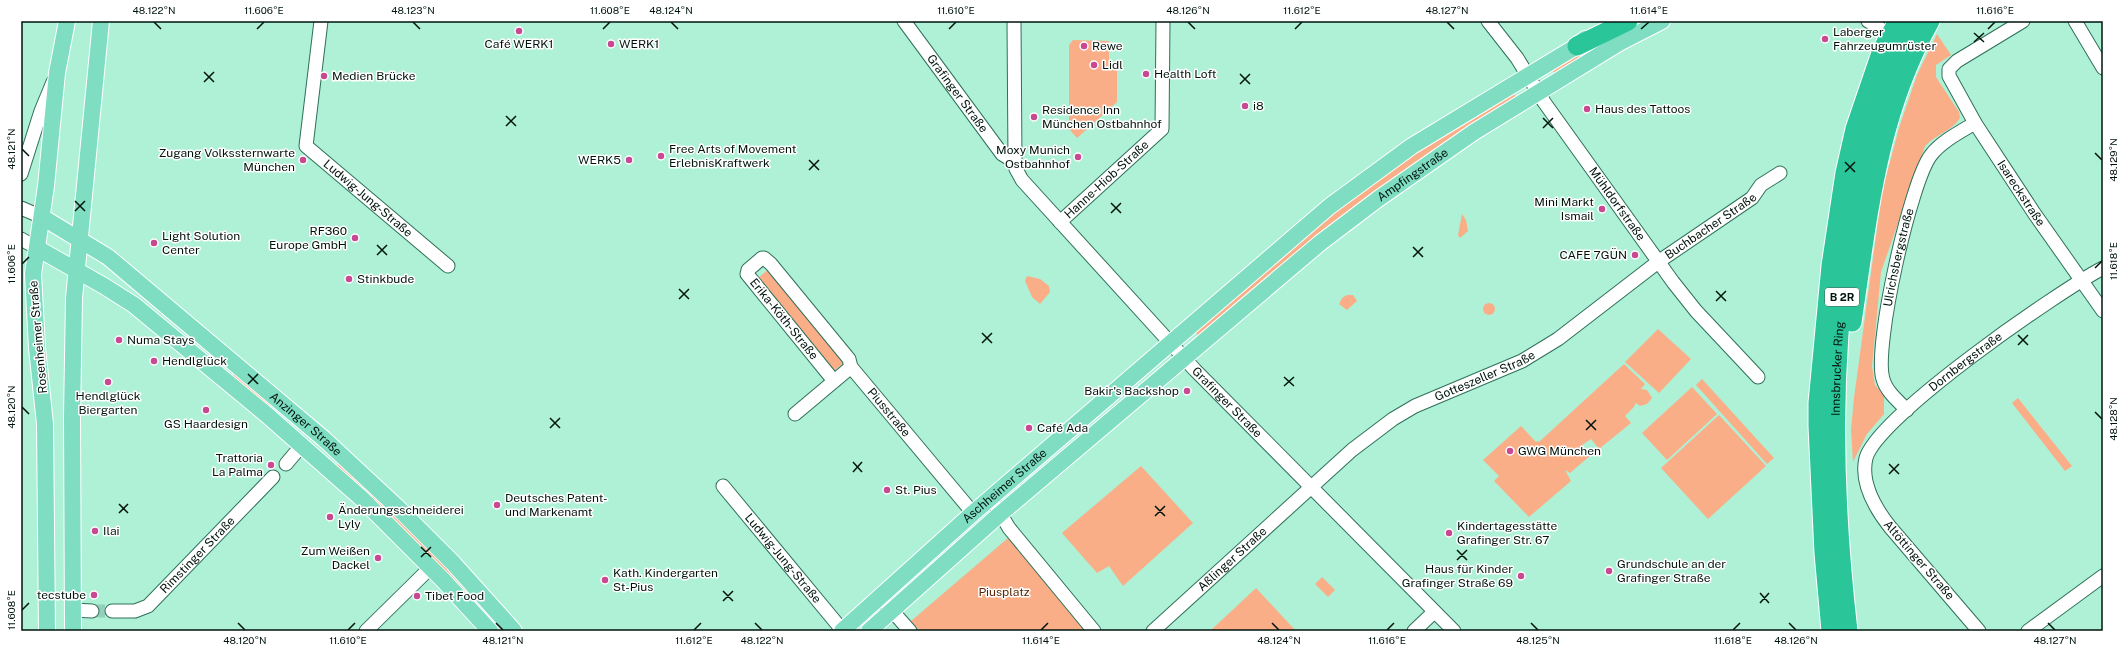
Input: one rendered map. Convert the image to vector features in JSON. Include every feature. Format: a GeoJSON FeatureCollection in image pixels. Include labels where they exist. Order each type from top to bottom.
{"type":"FeatureCollection","features":[{"type":"Feature","properties":{"kind":"highway"},"geometry":{"type":"LineString","coordinates":[[1578,46],[1628,21]]}},
{"type":"Feature","properties":{"kind":"highway","name":"Innsbrucker Ring"},"geometry":{"type":"LineString","coordinates":[[1848,631],[1835,483],[1835,422],[1840,323],[1848,245],[1861,173],[1887,79],[1915,21]]}},
{"type":"Feature","properties":{"kind":"highway"},"geometry":{"type":"LineString","coordinates":[[1835,422],[1843,386],[1866,231],[1881,146],[1899,85],[1930,21]]}},
{"type":"Feature","properties":{"kind":"highway","name":"Innsbrucker Ring"},"geometry":{"type":"LineString","coordinates":[[1831,631],[1824,553],[1818,403],[1813,358],[1816,290],[1826,215],[1844,129],[1867,57],[1883,23]]}},
{"type":"Feature","properties":{"kind":"main road","name":"Rosenheimer Straße"},"geometry":{"type":"LineString","coordinates":[[47,631],[45,424],[36,348],[33,274],[42,217],[57,73],[67,21]]}},
{"type":"Feature","properties":{"kind":"main road"},"geometry":{"type":"LineString","coordinates":[[73,631],[72,417],[77,271],[101,21]]}},
{"type":"Feature","properties":{"kind":"main road","name":"Ampfingstraße"},"geometry":{"type":"LineString","coordinates":[[1170,343],[1330,206],[1412,146],[1578,46],[1606,21]]}},
{"type":"Feature","properties":{"kind":"main road","name":"Ampfingstraße"},"geometry":{"type":"LineString","coordinates":[[1183,358],[1320,243],[1378,199],[1474,132],[1619,43],[1662,21]]}},
{"type":"Feature","properties":{"kind":"main road","name":"Anzinger Straße"},"geometry":{"type":"LineString","coordinates":[[42,217],[79,238],[108,257],[324,439],[396,506],[453,563],[514,631]]}},
{"type":"Feature","properties":{"kind":"main road","name":"Anzinger Straße"},"geometry":{"type":"LineString","coordinates":[[37,248],[134,305],[302,445],[361,498],[490,631]]}},
{"type":"Feature","properties":{"kind":"main road","name":"Aschheimer Straße"},"geometry":{"type":"LineString","coordinates":[[842,631],[991,498],[1170,343]]}},
{"type":"Feature","properties":{"kind":"main road","name":"Aschheimer Straße"},"geometry":{"type":"LineString","coordinates":[[869,631],[1000,514],[1183,358]]}},
{"type":"Feature","properties":{"kind":"street","name":"Ludwig-Jung-Straße"},"geometry":{"type":"LineString","coordinates":[[321,21],[310,123],[306,146],[448,266]]}},
{"type":"Feature","properties":{"kind":"street","name":"Grafinger Straße"},"geometry":{"type":"LineString","coordinates":[[904,21],[1002,154],[1015,162]]}},
{"type":"Feature","properties":{"kind":"street","name":"Grafinger Straße"},"geometry":{"type":"LineString","coordinates":[[1014,21],[1015,162],[1016,169],[1022,180],[1183,358],[1454,631]]}},
{"type":"Feature","properties":{"kind":"street","name":"Hanne-Hiob-Straße"},"geometry":{"type":"LineString","coordinates":[[1060,222],[1162,129],[1163,21]]}},
{"type":"Feature","properties":{"kind":"street","name":"Mühldorfstraße"},"geometry":{"type":"LineString","coordinates":[[1488,21],[1528,75],[1538,92],[1658,262],[1696,311],[1758,377]]}},
{"type":"Feature","properties":{"kind":"street","name":"Isareckstraße"},"geometry":{"type":"LineString","coordinates":[[2023,21],[1957,60],[1949,69],[1951,82],[1975,123],[2034,213],[2103,311]]}},
{"type":"Feature","properties":{"kind":"street"},"geometry":{"type":"LineString","coordinates":[[2075,21],[2103,68]]}},
{"type":"Feature","properties":{"kind":"street"},"geometry":{"type":"LineString","coordinates":[[21,174],[41,111],[57,73]]}},
{"type":"Feature","properties":{"kind":"street","name":"Ulrichsbergstraße"},"geometry":{"type":"LineString","coordinates":[[1907,410],[1890,392],[1882,379],[1882,357],[1885,327],[1893,273],[1917,186],[1930,156],[1943,143],[1975,123]]}},
{"type":"Feature","properties":{"kind":"street","name":"Buchbacher Straße"},"geometry":{"type":"LineString","coordinates":[[1658,262],[1752,198],[1761,185],[1780,173]]}},
{"type":"Feature","properties":{"kind":"street"},"geometry":{"type":"LineString","coordinates":[[21,208],[42,217]]}},
{"type":"Feature","properties":{"kind":"street"},"geometry":{"type":"LineString","coordinates":[[21,239],[37,248]]}},
{"type":"Feature","properties":{"kind":"street","name":"Erika-Köth-Straße"},"geometry":{"type":"LineString","coordinates":[[834,381],[747,274],[748,270],[756,263],[764,258],[767,260],[849,359],[851,367]]}},
{"type":"Feature","properties":{"kind":"street","name":"Gotteszeller Straße"},"geometry":{"type":"LineString","coordinates":[[1312,488],[1352,450],[1393,419],[1415,406],[1522,361],[1558,339],[1658,262]]}},
{"type":"Feature","properties":{"kind":"street","name":"Dornbergstraße"},"geometry":{"type":"LineString","coordinates":[[1866,484],[1864,472],[1870,449],[1876,439],[1907,410],[1963,362],[2082,280],[2103,268]]}},
{"type":"Feature","properties":{"kind":"street"},"geometry":{"type":"LineString","coordinates":[[795,414],[851,367]]}},
{"type":"Feature","properties":{"kind":"street","name":"Piusstraße"},"geometry":{"type":"LineString","coordinates":[[851,367],[974,513]]}},
{"type":"Feature","properties":{"kind":"street"},"geometry":{"type":"LineString","coordinates":[[286,464],[302,445]]}},
{"type":"Feature","properties":{"kind":"street","name":"Rimstinger Straße"},"geometry":{"type":"LineString","coordinates":[[112,611],[135,611],[148,606],[273,477]]}},
{"type":"Feature","properties":{"kind":"street","name":"Altöttinger Straße"},"geometry":{"type":"LineString","coordinates":[[1866,484],[1882,518],[1979,631]]}},
{"type":"Feature","properties":{"kind":"street","name":"Ludwig-Jung-Straße"},"geometry":{"type":"LineString","coordinates":[[723,486],[842,631]]}},
{"type":"Feature","properties":{"kind":"street","name":"Aßlinger Straße"},"geometry":{"type":"LineString","coordinates":[[1153,631],[1312,488]]}},
{"type":"Feature","properties":{"kind":"street"},"geometry":{"type":"LineString","coordinates":[[991,498],[1009,528],[1094,631]]}},
{"type":"Feature","properties":{"kind":"street"},"geometry":{"type":"LineString","coordinates":[[366,631],[430,568]]}},
{"type":"Feature","properties":{"kind":"street"},"geometry":{"type":"LineString","coordinates":[[2028,631],[2103,576]]}},
{"type":"Feature","properties":{"kind":"street"},"geometry":{"type":"LineString","coordinates":[[880,597],[910,631]]}},
{"type":"Feature","properties":{"kind":"street"},"geometry":{"type":"LineString","coordinates":[[73,610],[92,611]]}},
{"type":"Feature","properties":{"kind":"street"},"geometry":{"type":"LineString","coordinates":[[1414,631],[1434,612]]}},
{"type":"Feature","properties":{"kind":"green space"},"geometry":{"type":"Polygon","coordinates":[[[1641,21],[1648,21],[1555,74],[1552,69],[1641,21]]]}},
{"type":"Feature","properties":{"kind":"green space"},"geometry":{"type":"Polygon","coordinates":[[[1937,34],[1951,55],[1936,65],[1936,77],[1959,112],[1960,118],[1948,130],[1925,146],[1881,272],[1872,366],[1875,385],[1884,395],[1884,414],[1867,434],[1853,462],[1851,430],[1854,398],[1882,192],[1899,128],[1917,75],[1937,34]]]}},
{"type":"Feature","properties":{"kind":"green space"},"geometry":{"type":"Polygon","coordinates":[[[1073,40],[1109,41],[1109,66],[1111,66],[1111,69],[1117,69],[1117,102],[1077,138],[1069,129],[1069,45],[1073,40]]]}},
{"type":"Feature","properties":{"kind":"green space"},"geometry":{"type":"Polygon","coordinates":[[[1513,93],[1516,97],[1439,148],[1199,336],[1194,331],[1319,223],[1399,162],[1513,93]]]}},
{"type":"Feature","properties":{"kind":"green space"},"geometry":{"type":"Polygon","coordinates":[[[1462,214],[1466,220],[1468,231],[1460,238],[1458,235],[1462,214]]]}},
{"type":"Feature","properties":{"kind":"green space"},"geometry":{"type":"Polygon","coordinates":[[[771,267],[847,361],[832,372],[757,279],[771,267]]]}},
{"type":"Feature","properties":{"kind":"green space"},"geometry":{"type":"Polygon","coordinates":[[[1027,276],[1040,279],[1049,286],[1050,292],[1040,304],[1032,297],[1025,281],[1027,276]]]}},
{"type":"Feature","properties":{"kind":"green space"},"geometry":{"type":"Polygon","coordinates":[[[1347,295],[1353,295],[1357,301],[1347,310],[1339,304],[1342,298],[1347,295]]]}},
{"type":"Feature","properties":{"kind":"green space"},"geometry":{"type":"Polygon","coordinates":[[[1491,303],[1494,304],[1494,314],[1487,315],[1484,314],[1483,307],[1484,304],[1491,303]]]}},
{"type":"Feature","properties":{"kind":"green space"},"geometry":{"type":"Polygon","coordinates":[[[1658,329],[1691,359],[1659,393],[1625,362],[1658,329]]]}},
{"type":"Feature","properties":{"kind":"green space"},"geometry":{"type":"Polygon","coordinates":[[[1624,364],[1645,384],[1641,389],[1647,390],[1652,398],[1647,404],[1640,406],[1636,403],[1625,416],[1631,423],[1599,449],[1591,439],[1582,445],[1591,455],[1570,473],[1565,470],[1571,481],[1529,517],[1494,481],[1499,476],[1483,460],[1521,426],[1536,442],[1540,441],[1624,364]]]}},
{"type":"Feature","properties":{"kind":"green space"},"geometry":{"type":"Polygon","coordinates":[[[236,372],[275,407],[264,404],[232,377],[236,372]]]}},
{"type":"Feature","properties":{"kind":"green space"},"geometry":{"type":"Polygon","coordinates":[[[1702,379],[1774,458],[1767,464],[1696,385],[1702,379]]]}},
{"type":"Feature","properties":{"kind":"green space"},"geometry":{"type":"Polygon","coordinates":[[[1692,387],[1717,414],[1667,460],[1642,433],[1692,387]]]}},
{"type":"Feature","properties":{"kind":"green space"},"geometry":{"type":"Polygon","coordinates":[[[2018,398],[2072,466],[2065,471],[2012,403],[2018,398]]]}},
{"type":"Feature","properties":{"kind":"green space"},"geometry":{"type":"Polygon","coordinates":[[[1719,415],[1766,466],[1708,519],[1661,468],[1719,415]]]}},
{"type":"Feature","properties":{"kind":"green space"},"geometry":{"type":"Polygon","coordinates":[[[340,460],[414,531],[496,618],[493,620],[450,574],[438,566],[336,467],[340,460]]]}},
{"type":"Feature","properties":{"kind":"green space"},"geometry":{"type":"Polygon","coordinates":[[[1141,466],[1193,523],[1123,586],[1109,566],[1097,573],[1062,533],[1141,466]]]}},
{"type":"Feature","properties":{"kind":"green space","name":"Piusplatz"},"geometry":{"type":"Polygon","coordinates":[[[1008,538],[1086,631],[919,631],[911,621],[1008,538]]]}},
{"type":"Feature","properties":{"kind":"green space"},"geometry":{"type":"Polygon","coordinates":[[[1322,577],[1335,590],[1328,597],[1315,584],[1322,577]]]}},
{"type":"Feature","properties":{"kind":"green space"},"geometry":{"type":"Polygon","coordinates":[[[1256,588],[1296,631],[1210,631],[1256,588]]]}},
{"type":"Feature","properties":{"kind":"tunnel"},"geometry":{"type":"LineString","coordinates":[[92,611],[112,611]]}},
{"type":"Feature","properties":{"kind":"place","name":"Café WERK1"},"geometry":{"type":"Point","coordinates":[519,31]}},
{"type":"Feature","properties":{"kind":"place","name":"Laberger Fahrzeugumrüster"},"geometry":{"type":"Point","coordinates":[1825,39]}},
{"type":"Feature","properties":{"kind":"place","name":"WERK1"},"geometry":{"type":"Point","coordinates":[611,44]}},
{"type":"Feature","properties":{"kind":"place","name":"Rewe"},"geometry":{"type":"Point","coordinates":[1084,46]}},
{"type":"Feature","properties":{"kind":"place","name":"Lidl"},"geometry":{"type":"Point","coordinates":[1094,65]}},
{"type":"Feature","properties":{"kind":"place","name":"Health Loft"},"geometry":{"type":"Point","coordinates":[1146,74]}},
{"type":"Feature","properties":{"kind":"place","name":"Medien Brücke"},"geometry":{"type":"Point","coordinates":[324,76]}},
{"type":"Feature","properties":{"kind":"place","name":"i8"},"geometry":{"type":"Point","coordinates":[1245,106]}},
{"type":"Feature","properties":{"kind":"place","name":"Haus des Tattoos"},"geometry":{"type":"Point","coordinates":[1587,109]}},
{"type":"Feature","properties":{"kind":"place","name":"Residence Inn München Ostbahnhof"},"geometry":{"type":"Point","coordinates":[1034,117]}},
{"type":"Feature","properties":{"kind":"place","name":"Free Arts of Movement ErlebnisKraftwerk"},"geometry":{"type":"Point","coordinates":[661,156]}},
{"type":"Feature","properties":{"kind":"place","name":"Moxy Munich Ostbahnhof"},"geometry":{"type":"Point","coordinates":[1078,157]}},
{"type":"Feature","properties":{"kind":"place","name":"Zugang Volkssternwarte München"},"geometry":{"type":"Point","coordinates":[303,160]}},
{"type":"Feature","properties":{"kind":"place","name":"WERK5"},"geometry":{"type":"Point","coordinates":[629,160]}},
{"type":"Feature","properties":{"kind":"place","name":"Mini Markt Ismail"},"geometry":{"type":"Point","coordinates":[1602,209]}},
{"type":"Feature","properties":{"kind":"place","name":"RF360 Europe GmbH"},"geometry":{"type":"Point","coordinates":[355,238]}},
{"type":"Feature","properties":{"kind":"place","name":"Light Solution Center"},"geometry":{"type":"Point","coordinates":[154,243]}},
{"type":"Feature","properties":{"kind":"place","name":"CAFE 7GÜN"},"geometry":{"type":"Point","coordinates":[1635,255]}},
{"type":"Feature","properties":{"kind":"place","name":"Stinkbude"},"geometry":{"type":"Point","coordinates":[349,279]}},
{"type":"Feature","properties":{"kind":"place","name":"Numa Stays"},"geometry":{"type":"Point","coordinates":[119,340]}},
{"type":"Feature","properties":{"kind":"place","name":"Hendlglück"},"geometry":{"type":"Point","coordinates":[154,361]}},
{"type":"Feature","properties":{"kind":"place","name":"Hendlglück Biergarten"},"geometry":{"type":"Point","coordinates":[108,382]}},
{"type":"Feature","properties":{"kind":"place","name":"Bakir's Backshop"},"geometry":{"type":"Point","coordinates":[1187,391]}},
{"type":"Feature","properties":{"kind":"place","name":"GS Haardesign"},"geometry":{"type":"Point","coordinates":[206,410]}},
{"type":"Feature","properties":{"kind":"place","name":"Café Ada"},"geometry":{"type":"Point","coordinates":[1029,428]}},
{"type":"Feature","properties":{"kind":"place","name":"GWG München"},"geometry":{"type":"Point","coordinates":[1510,451]}},
{"type":"Feature","properties":{"kind":"place","name":"Trattoria La Palma"},"geometry":{"type":"Point","coordinates":[271,465]}},
{"type":"Feature","properties":{"kind":"place","name":"St. Pius"},"geometry":{"type":"Point","coordinates":[887,490]}},
{"type":"Feature","properties":{"kind":"place","name":"Deutsches Patent- und Markenamt"},"geometry":{"type":"Point","coordinates":[497,505]}},
{"type":"Feature","properties":{"kind":"place","name":"Änderungsschneiderei Lyly"},"geometry":{"type":"Point","coordinates":[330,517]}},
{"type":"Feature","properties":{"kind":"place","name":"Ilai"},"geometry":{"type":"Point","coordinates":[95,531]}},
{"type":"Feature","properties":{"kind":"place","name":"Kindertagesstätte Grafinger Str. 67"},"geometry":{"type":"Point","coordinates":[1449,533]}},
{"type":"Feature","properties":{"kind":"place","name":"Zum Weißen Dackel"},"geometry":{"type":"Point","coordinates":[378,558]}},
{"type":"Feature","properties":{"kind":"place","name":"Grundschule an der Grafinger Straße"},"geometry":{"type":"Point","coordinates":[1609,571]}},
{"type":"Feature","properties":{"kind":"place","name":"Haus für Kinder Grafinger Straße 69"},"geometry":{"type":"Point","coordinates":[1521,576]}},
{"type":"Feature","properties":{"kind":"place","name":"Kath. Kindergarten St-Pius"},"geometry":{"type":"Point","coordinates":[605,580]}},
{"type":"Feature","properties":{"kind":"place","name":"tecstube"},"geometry":{"type":"Point","coordinates":[94,595]}},
{"type":"Feature","properties":{"kind":"place","name":"Tibet Food"},"geometry":{"type":"Point","coordinates":[417,596]}}]}
